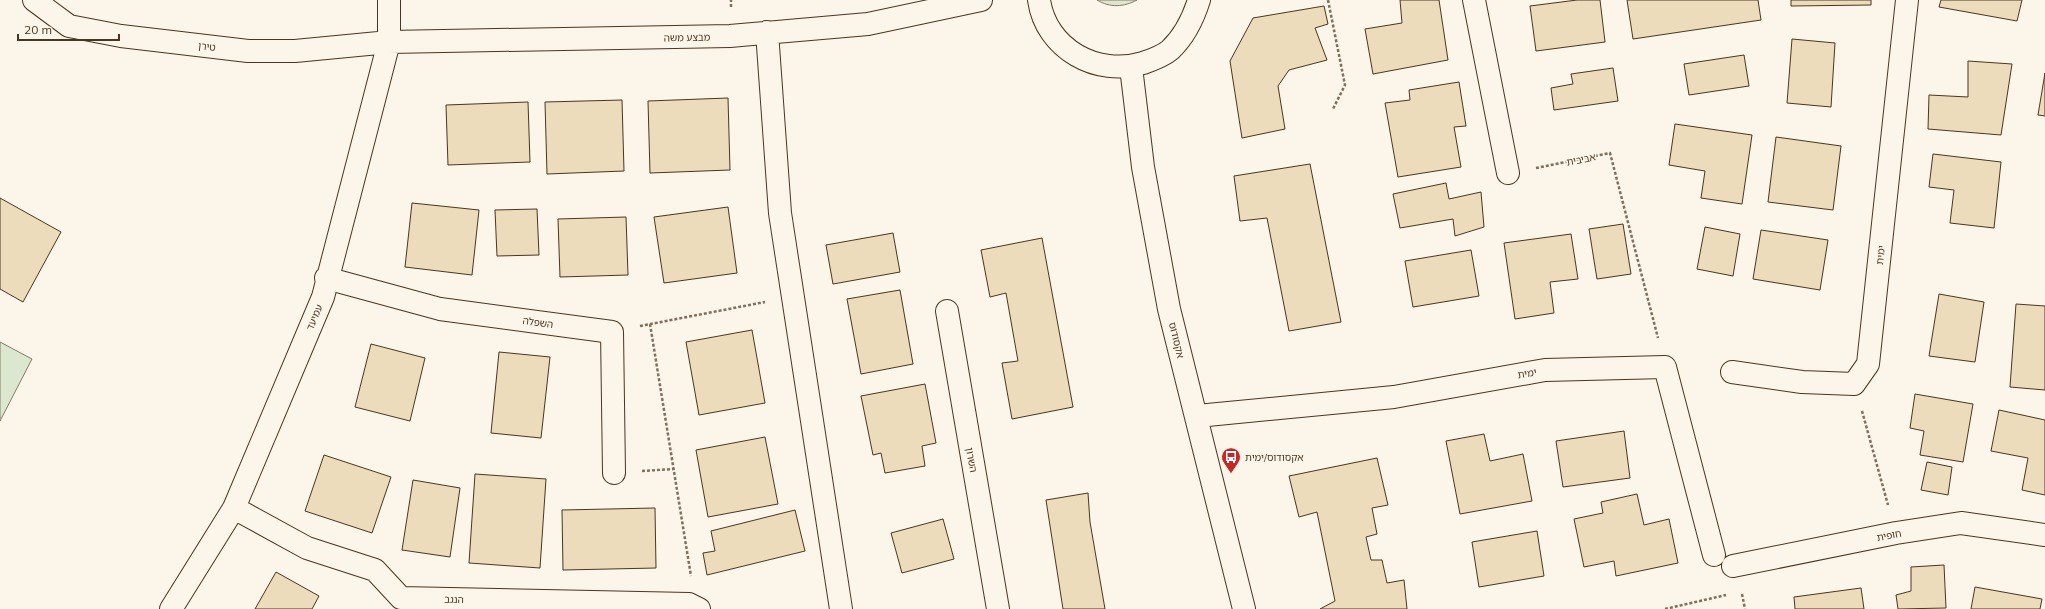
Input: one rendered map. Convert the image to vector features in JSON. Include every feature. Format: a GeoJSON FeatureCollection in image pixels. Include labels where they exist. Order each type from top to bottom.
{"type":"FeatureCollection","features":[{"type":"Feature","properties":{"kind":"street","name":"טירן"},"geometry":{"type":"LineString","coordinates":[[34,0],[69,26],[121,36],[248,51],[295,50],[389,42]]}},
{"type":"Feature","properties":{"kind":"street","name":"עמיעד"},"geometry":{"type":"LineString","coordinates":[[171,609],[234,508],[323,297],[326,278],[389,42],[389,0]]}},
{"type":"Feature","properties":{"kind":"street","name":"מבצע משה"},"geometry":{"type":"LineString","coordinates":[[389,42],[730,36],[868,24],[981,0]]}},
{"type":"Feature","properties":{"kind":"street"},"geometry":{"type":"LineString","coordinates":[[1039,0],[1041,11],[1051,31],[1066,49],[1086,61],[1108,67],[1131,67],[1151,61],[1169,51],[1183,35],[1194,17],[1199,0]]}},
{"type":"Feature","properties":{"kind":"street"},"geometry":{"type":"LineString","coordinates":[[1474,0],[1508,173]]}},
{"type":"Feature","properties":{"kind":"street","name":"ימית"},"geometry":{"type":"LineString","coordinates":[[1854,384],[1868,364],[1907,0]]}},
{"type":"Feature","properties":{"kind":"street"},"geometry":{"type":"LineString","coordinates":[[767,32],[780,213],[841,609]]}},
{"type":"Feature","properties":{"kind":"street","name":"אקסודוס"},"geometry":{"type":"LineString","coordinates":[[1131,67],[1143,167],[1169,309],[1197,416],[1244,609]]}},
{"type":"Feature","properties":{"kind":"street","name":"השפלה"},"geometry":{"type":"LineString","coordinates":[[326,278],[440,309],[612,332]]}},
{"type":"Feature","properties":{"kind":"street","name":"השרון"},"geometry":{"type":"LineString","coordinates":[[947,311],[998,609]]}},
{"type":"Feature","properties":{"kind":"street"},"geometry":{"type":"LineString","coordinates":[[612,332],[614,473]]}},
{"type":"Feature","properties":{"kind":"street"},"geometry":{"type":"LineString","coordinates":[[1665,367],[1714,555]]}},
{"type":"Feature","properties":{"kind":"street","name":"ימית"},"geometry":{"type":"LineString","coordinates":[[1197,416],[1394,397],[1545,370],[1665,367]]}},
{"type":"Feature","properties":{"kind":"street"},"geometry":{"type":"LineString","coordinates":[[1732,372],[1802,382],[1854,384]]}},
{"type":"Feature","properties":{"kind":"street","name":"הנגב"},"geometry":{"type":"LineString","coordinates":[[234,508],[307,548],[375,570],[401,598],[694,606]]}},
{"type":"Feature","properties":{"kind":"street","name":"חופית"},"geometry":{"type":"LineString","coordinates":[[1734,566],[1896,533],[1961,523],[2045,535]]}},
{"type":"Feature","properties":{"kind":"path"},"geometry":{"type":"LineString","coordinates":[[1328,0],[1345,85],[1333,109]]}},
{"type":"Feature","properties":{"kind":"path","name":"אביבית"},"geometry":{"type":"LineString","coordinates":[[1508,173],[1610,153],[1665,367]]}},
{"type":"Feature","properties":{"kind":"path"},"geometry":{"type":"LineString","coordinates":[[612,332],[793,297]]}},
{"type":"Feature","properties":{"kind":"path"},"geometry":{"type":"LineString","coordinates":[[650,324],[692,582],[694,606]]}},
{"type":"Feature","properties":{"kind":"path"},"geometry":{"type":"LineString","coordinates":[[1854,384],[1896,533]]}},
{"type":"Feature","properties":{"kind":"path"},"geometry":{"type":"LineString","coordinates":[[1742,591],[1745,609]]}},
{"type":"Feature","properties":{"kind":"path"},"geometry":{"type":"LineString","coordinates":[[1665,609],[1728,594]]}},
{"type":"Feature","properties":{"kind":"green space"},"geometry":{"type":"Polygon","coordinates":[[[1097,0],[1137,0],[1117,6],[1102,3],[1097,0]]]}},
{"type":"Feature","properties":{"kind":"green space"},"geometry":{"type":"Polygon","coordinates":[[[0,342],[32,359],[0,421],[0,342]]]}},
{"type":"Feature","properties":{"kind":"building"},"geometry":{"type":"Polygon","coordinates":[[[1400,0],[1439,0],[1448,60],[1373,74],[1365,29],[1402,23],[1400,0]]]}},
{"type":"Feature","properties":{"kind":"building"},"geometry":{"type":"Polygon","coordinates":[[[1577,0],[1600,0],[1605,42],[1536,51],[1530,6],[1577,0]]]}},
{"type":"Feature","properties":{"kind":"building"},"geometry":{"type":"Polygon","coordinates":[[[1627,0],[1758,0],[1761,20],[1633,39],[1627,0]]]}},
{"type":"Feature","properties":{"kind":"building"},"geometry":{"type":"Polygon","coordinates":[[[1791,0],[1871,0],[1871,5],[1791,6],[1791,0]]]}},
{"type":"Feature","properties":{"kind":"building"},"geometry":{"type":"Polygon","coordinates":[[[1941,0],[2022,0],[2017,21],[1939,7],[1941,0]]]}},
{"type":"Feature","properties":{"kind":"building"},"geometry":{"type":"Polygon","coordinates":[[[1324,6],[1328,24],[1315,28],[1327,60],[1289,70],[1278,86],[1285,129],[1242,138],[1230,61],[1253,18],[1324,6]]]}},
{"type":"Feature","properties":{"kind":"building"},"geometry":{"type":"Polygon","coordinates":[[[1792,39],[1835,43],[1831,107],[1787,103],[1792,39]]]}},
{"type":"Feature","properties":{"kind":"building"},"geometry":{"type":"Polygon","coordinates":[[[1744,55],[1749,86],[1689,95],[1684,64],[1744,55]]]}},
{"type":"Feature","properties":{"kind":"building"},"geometry":{"type":"Polygon","coordinates":[[[1968,61],[2012,64],[2001,135],[1928,129],[1929,95],[1968,97],[1968,61]]]}},
{"type":"Feature","properties":{"kind":"building"},"geometry":{"type":"Polygon","coordinates":[[[1613,68],[1618,101],[1554,110],[1551,88],[1573,84],[1571,74],[1613,68]]]}},
{"type":"Feature","properties":{"kind":"building"},"geometry":{"type":"Polygon","coordinates":[[[2045,73],[2045,116],[2038,115],[2045,73]]]}},
{"type":"Feature","properties":{"kind":"building"},"geometry":{"type":"Polygon","coordinates":[[[1459,82],[1466,126],[1454,127],[1461,167],[1398,177],[1385,103],[1410,100],[1409,90],[1459,82]]]}},
{"type":"Feature","properties":{"kind":"building"},"geometry":{"type":"Polygon","coordinates":[[[728,98],[730,170],[650,173],[648,101],[728,98]]]}},
{"type":"Feature","properties":{"kind":"building"},"geometry":{"type":"Polygon","coordinates":[[[622,100],[624,171],[547,174],[545,102],[622,100]]]}},
{"type":"Feature","properties":{"kind":"building"},"geometry":{"type":"Polygon","coordinates":[[[528,102],[530,162],[448,165],[446,105],[528,102]]]}},
{"type":"Feature","properties":{"kind":"building"},"geometry":{"type":"Polygon","coordinates":[[[1675,124],[1752,135],[1742,204],[1701,198],[1705,171],[1669,165],[1675,124]]]}},
{"type":"Feature","properties":{"kind":"building"},"geometry":{"type":"Polygon","coordinates":[[[1776,137],[1841,146],[1833,210],[1768,202],[1776,137]]]}},
{"type":"Feature","properties":{"kind":"building"},"geometry":{"type":"Polygon","coordinates":[[[1933,154],[2001,162],[1994,228],[1950,223],[1954,190],[1929,187],[1933,154]]]}},
{"type":"Feature","properties":{"kind":"building"},"geometry":{"type":"Polygon","coordinates":[[[1310,164],[1341,322],[1289,331],[1267,218],[1240,221],[1234,176],[1310,164]]]}},
{"type":"Feature","properties":{"kind":"building"},"geometry":{"type":"Polygon","coordinates":[[[1446,183],[1449,199],[1481,192],[1484,227],[1455,236],[1453,219],[1400,228],[1393,194],[1446,183]]]}},
{"type":"Feature","properties":{"kind":"building"},"geometry":{"type":"Polygon","coordinates":[[[0,198],[61,232],[23,302],[0,289],[0,198]]]}},
{"type":"Feature","properties":{"kind":"building"},"geometry":{"type":"Polygon","coordinates":[[[412,203],[479,210],[472,275],[405,267],[412,203]]]}},
{"type":"Feature","properties":{"kind":"building"},"geometry":{"type":"Polygon","coordinates":[[[728,207],[737,273],[664,283],[654,217],[728,207]]]}},
{"type":"Feature","properties":{"kind":"building"},"geometry":{"type":"Polygon","coordinates":[[[537,209],[539,255],[497,256],[495,210],[537,209]]]}},
{"type":"Feature","properties":{"kind":"building"},"geometry":{"type":"Polygon","coordinates":[[[626,217],[628,275],[560,277],[558,219],[626,217]]]}},
{"type":"Feature","properties":{"kind":"building"},"geometry":{"type":"Polygon","coordinates":[[[1623,224],[1631,274],[1597,279],[1589,229],[1623,224]]]}},
{"type":"Feature","properties":{"kind":"building"},"geometry":{"type":"Polygon","coordinates":[[[1705,227],[1740,234],[1733,276],[1697,269],[1705,227]]]}},
{"type":"Feature","properties":{"kind":"building"},"geometry":{"type":"Polygon","coordinates":[[[1761,230],[1828,240],[1820,290],[1753,279],[1761,230]]]}},
{"type":"Feature","properties":{"kind":"building"},"geometry":{"type":"Polygon","coordinates":[[[893,233],[900,272],[833,284],[826,245],[893,233]]]}},
{"type":"Feature","properties":{"kind":"building"},"geometry":{"type":"Polygon","coordinates":[[[1571,234],[1578,279],[1550,282],[1554,313],[1515,319],[1504,243],[1571,234]]]}},
{"type":"Feature","properties":{"kind":"building"},"geometry":{"type":"Polygon","coordinates":[[[1042,238],[1073,407],[1012,419],[1002,363],[1018,361],[1006,293],[990,297],[981,250],[1042,238]]]}},
{"type":"Feature","properties":{"kind":"building"},"geometry":{"type":"Polygon","coordinates":[[[1471,250],[1479,296],[1413,307],[1405,261],[1471,250]]]}},
{"type":"Feature","properties":{"kind":"building"},"geometry":{"type":"Polygon","coordinates":[[[900,290],[913,364],[861,374],[847,299],[900,290]]]}},
{"type":"Feature","properties":{"kind":"building"},"geometry":{"type":"Polygon","coordinates":[[[1939,294],[1984,302],[1975,362],[1929,356],[1939,294]]]}},
{"type":"Feature","properties":{"kind":"building"},"geometry":{"type":"Polygon","coordinates":[[[2016,304],[2045,306],[2045,390],[2010,387],[2016,304]]]}},
{"type":"Feature","properties":{"kind":"building"},"geometry":{"type":"Polygon","coordinates":[[[752,330],[765,403],[699,415],[686,342],[752,330]]]}},
{"type":"Feature","properties":{"kind":"building"},"geometry":{"type":"Polygon","coordinates":[[[371,344],[425,358],[410,421],[355,407],[371,344]]]}},
{"type":"Feature","properties":{"kind":"building"},"geometry":{"type":"Polygon","coordinates":[[[499,352],[550,357],[541,438],[491,433],[499,352]]]}},
{"type":"Feature","properties":{"kind":"building"},"geometry":{"type":"Polygon","coordinates":[[[925,384],[936,443],[922,446],[925,466],[885,473],[881,453],[873,455],[861,396],[925,384]]]}},
{"type":"Feature","properties":{"kind":"building"},"geometry":{"type":"Polygon","coordinates":[[[1915,394],[1973,404],[1963,462],[1920,455],[1924,431],[1910,428],[1915,394]]]}},
{"type":"Feature","properties":{"kind":"building"},"geometry":{"type":"Polygon","coordinates":[[[1999,410],[2045,420],[2045,495],[2022,490],[2028,458],[1991,451],[1999,410]]]}},
{"type":"Feature","properties":{"kind":"building"},"geometry":{"type":"Polygon","coordinates":[[[1624,431],[1630,478],[1563,487],[1556,441],[1624,431]]]}},
{"type":"Feature","properties":{"kind":"building"},"geometry":{"type":"Polygon","coordinates":[[[1484,434],[1490,461],[1523,454],[1532,501],[1460,514],[1446,441],[1484,434]]]}},
{"type":"Feature","properties":{"kind":"building"},"geometry":{"type":"Polygon","coordinates":[[[765,437],[778,504],[708,517],[696,450],[765,437]]]}},
{"type":"Feature","properties":{"kind":"building"},"geometry":{"type":"Polygon","coordinates":[[[324,455],[391,477],[372,533],[305,511],[324,455]]]}},
{"type":"Feature","properties":{"kind":"building"},"geometry":{"type":"Polygon","coordinates":[[[1377,458],[1388,505],[1372,508],[1377,534],[1366,537],[1371,560],[1382,560],[1387,583],[1404,580],[1407,609],[1320,609],[1335,601],[1317,512],[1299,517],[1289,476],[1377,458]]]}},
{"type":"Feature","properties":{"kind":"building"},"geometry":{"type":"Polygon","coordinates":[[[1927,462],[1952,467],[1948,495],[1921,490],[1927,462]]]}},
{"type":"Feature","properties":{"kind":"building"},"geometry":{"type":"Polygon","coordinates":[[[475,474],[546,479],[540,568],[469,563],[475,474]]]}},
{"type":"Feature","properties":{"kind":"building"},"geometry":{"type":"Polygon","coordinates":[[[413,480],[460,488],[450,557],[402,550],[413,480]]]}},
{"type":"Feature","properties":{"kind":"building"},"geometry":{"type":"Polygon","coordinates":[[[1088,493],[1090,522],[1105,609],[1063,609],[1046,500],[1088,493]]]}},
{"type":"Feature","properties":{"kind":"building"},"geometry":{"type":"Polygon","coordinates":[[[1637,494],[1644,525],[1669,519],[1678,563],[1616,576],[1614,561],[1584,567],[1574,519],[1603,513],[1601,502],[1637,494]]]}},
{"type":"Feature","properties":{"kind":"building"},"geometry":{"type":"Polygon","coordinates":[[[655,508],[656,568],[563,570],[562,510],[655,508]]]}},
{"type":"Feature","properties":{"kind":"building"},"geometry":{"type":"Polygon","coordinates":[[[795,510],[805,551],[707,575],[703,553],[715,551],[711,531],[795,510]]]}},
{"type":"Feature","properties":{"kind":"building"},"geometry":{"type":"Polygon","coordinates":[[[943,519],[954,559],[902,573],[891,533],[943,519]]]}},
{"type":"Feature","properties":{"kind":"building"},"geometry":{"type":"Polygon","coordinates":[[[1537,531],[1544,576],[1479,587],[1472,542],[1537,531]]]}},
{"type":"Feature","properties":{"kind":"building"},"geometry":{"type":"Polygon","coordinates":[[[1944,565],[1946,608],[1898,609],[1896,595],[1911,591],[1911,567],[1944,565]]]}},
{"type":"Feature","properties":{"kind":"building"},"geometry":{"type":"Polygon","coordinates":[[[276,572],[319,596],[312,609],[255,609],[276,572]]]}},
{"type":"Feature","properties":{"kind":"building"},"geometry":{"type":"Polygon","coordinates":[[[1975,587],[2042,599],[2040,609],[1971,609],[1975,587]]]}},
{"type":"Feature","properties":{"kind":"building"},"geometry":{"type":"Polygon","coordinates":[[[1861,588],[1864,609],[1795,609],[1794,597],[1861,588]]]}},
{"type":"Feature","properties":{"kind":"place","name":"אקסודוס/ימית"},"geometry":{"type":"Point","coordinates":[1231,474]}}]}
